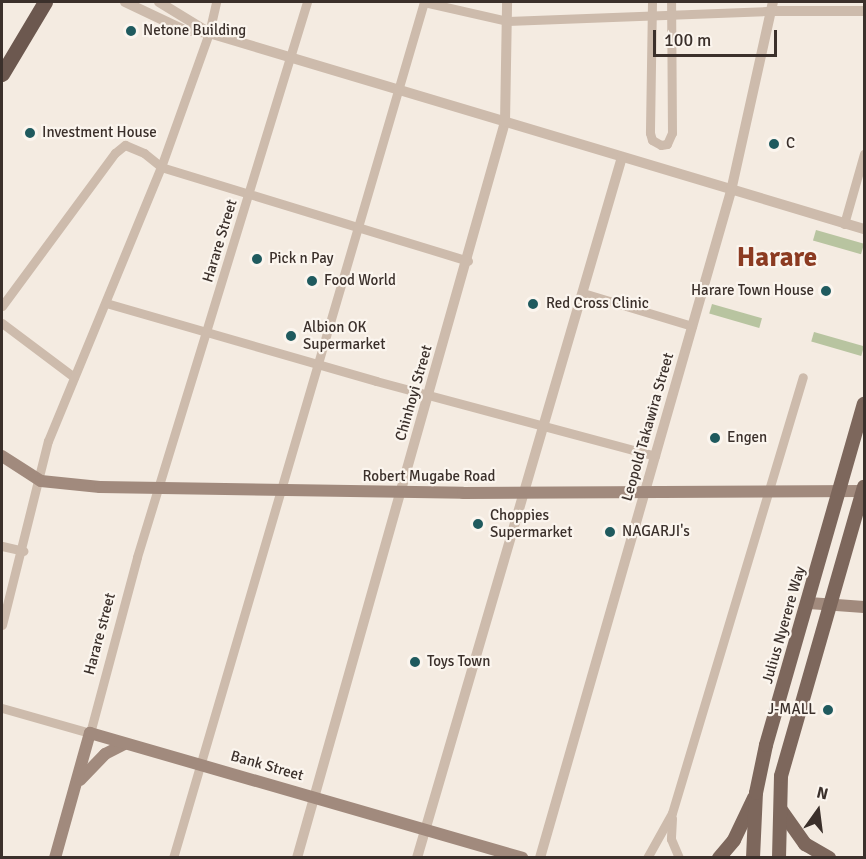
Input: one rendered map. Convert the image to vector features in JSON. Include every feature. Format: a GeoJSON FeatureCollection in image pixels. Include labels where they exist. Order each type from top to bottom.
{"type":"FeatureCollection","features":[{"type":"Feature","properties":{"kind":"highway"},"geometry":{"type":"LineString","coordinates":[[2,74],[42,5]]}},
{"type":"Feature","properties":{"kind":"main road","name":"Julius Nyerere Way"},"geometry":{"type":"LineString","coordinates":[[753,858],[756,793],[766,745],[809,603],[838,491],[864,404]]}},
{"type":"Feature","properties":{"kind":"main road","name":"Robert Mugabe Road"},"geometry":{"type":"LineString","coordinates":[[2,456],[41,481],[160,489],[400,491],[646,489],[838,491],[864,489]]}},
{"type":"Feature","properties":{"kind":"main road"},"geometry":{"type":"LineString","coordinates":[[779,858],[781,776],[864,489]]}},
{"type":"Feature","properties":{"kind":"main road"},"geometry":{"type":"LineString","coordinates":[[809,603],[864,607]]}},
{"type":"Feature","properties":{"kind":"main road","name":"Bank Street"},"geometry":{"type":"LineString","coordinates":[[90,733],[124,744],[201,762],[522,858]]}},
{"type":"Feature","properties":{"kind":"main road","name":"Harare street"},"geometry":{"type":"LineString","coordinates":[[75,788],[90,733]]}},
{"type":"Feature","properties":{"kind":"main road"},"geometry":{"type":"LineString","coordinates":[[55,858],[75,788],[90,767],[124,744]]}},
{"type":"Feature","properties":{"kind":"main road"},"geometry":{"type":"LineString","coordinates":[[718,858],[734,840],[756,793]]}},
{"type":"Feature","properties":{"kind":"main road"},"geometry":{"type":"LineString","coordinates":[[780,808],[789,826],[805,844],[829,858]]}},
{"type":"Feature","properties":{"kind":"street"},"geometry":{"type":"LineString","coordinates":[[125,2],[184,30],[209,33],[864,229]]}},
{"type":"Feature","properties":{"kind":"street"},"geometry":{"type":"LineString","coordinates":[[159,2],[209,33]]}},
{"type":"Feature","properties":{"kind":"street"},"geometry":{"type":"LineString","coordinates":[[2,625],[41,481],[48,441],[161,167],[209,33],[216,2]]}},
{"type":"Feature","properties":{"kind":"street","name":"Harare Street"},"geometry":{"type":"LineString","coordinates":[[160,489],[307,2]]}},
{"type":"Feature","properties":{"kind":"street"},"geometry":{"type":"LineString","coordinates":[[173,858],[424,2],[507,21],[671,14],[772,6],[864,11]]}},
{"type":"Feature","properties":{"kind":"street","name":"Chinhoyi Street"},"geometry":{"type":"LineString","coordinates":[[297,858],[400,491],[430,396],[505,122],[507,2]]}},
{"type":"Feature","properties":{"kind":"street"},"geometry":{"type":"LineString","coordinates":[[652,2],[650,133],[652,140],[661,145],[667,144],[672,133],[671,2]]}},
{"type":"Feature","properties":{"kind":"street","name":"Leopold Takawira Street"},"geometry":{"type":"LineString","coordinates":[[540,858],[731,191],[772,6]]}},
{"type":"Feature","properties":{"kind":"street"},"geometry":{"type":"LineString","coordinates":[[2,306],[115,153],[125,145],[144,153],[161,167],[468,261]]}},
{"type":"Feature","properties":{"kind":"street"},"geometry":{"type":"LineString","coordinates":[[844,224],[864,154]]}},
{"type":"Feature","properties":{"kind":"street"},"geometry":{"type":"LineString","coordinates":[[417,858],[622,157]]}},
{"type":"Feature","properties":{"kind":"street"},"geometry":{"type":"LineString","coordinates":[[583,293],[692,326]]}},
{"type":"Feature","properties":{"kind":"street"},"geometry":{"type":"LineString","coordinates":[[105,303],[430,396],[656,456]]}},
{"type":"Feature","properties":{"kind":"street"},"geometry":{"type":"LineString","coordinates":[[2,323],[74,377]]}},
{"type":"Feature","properties":{"kind":"street"},"geometry":{"type":"LineString","coordinates":[[647,858],[672,813],[803,377]]}},
{"type":"Feature","properties":{"kind":"street","name":"Harare street"},"geometry":{"type":"LineString","coordinates":[[90,733],[116,632],[160,489]]}},
{"type":"Feature","properties":{"kind":"street"},"geometry":{"type":"LineString","coordinates":[[2,546],[23,551]]}},
{"type":"Feature","properties":{"kind":"street","name":"Bank Street"},"geometry":{"type":"LineString","coordinates":[[2,708],[90,733]]}},
{"type":"Feature","properties":{"kind":"street"},"geometry":{"type":"LineString","coordinates":[[672,813],[671,839],[679,858]]}},
{"type":"Feature","properties":{"kind":"green space"},"geometry":{"type":"Polygon","coordinates":[[[816,230],[864,244],[861,254],[813,241],[816,230]]]}},
{"type":"Feature","properties":{"kind":"green space"},"geometry":{"type":"Polygon","coordinates":[[[712,304],[762,318],[759,328],[709,314],[712,304]]]}},
{"type":"Feature","properties":{"kind":"green space"},"geometry":{"type":"Polygon","coordinates":[[[814,332],[864,346],[861,356],[811,342],[814,332]]]}},
{"type":"Feature","properties":{"kind":"place","name":"Netone Building"},"geometry":{"type":"Point","coordinates":[131,31]}},
{"type":"Feature","properties":{"kind":"place","name":"Investment House"},"geometry":{"type":"Point","coordinates":[30,133]}},
{"type":"Feature","properties":{"kind":"place","name":"C"},"geometry":{"type":"Point","coordinates":[774,144]}},
{"type":"Feature","properties":{"kind":"place","name":"Pick n Pay"},"geometry":{"type":"Point","coordinates":[257,259]}},
{"type":"Feature","properties":{"kind":"place","name":"Food World"},"geometry":{"type":"Point","coordinates":[312,281]}},
{"type":"Feature","properties":{"kind":"place","name":"Harare Town House"},"geometry":{"type":"Point","coordinates":[826,291]}},
{"type":"Feature","properties":{"kind":"place","name":"Red Cross Clinic"},"geometry":{"type":"Point","coordinates":[533,304]}},
{"type":"Feature","properties":{"kind":"place","name":"Albion OK Supermarket"},"geometry":{"type":"Point","coordinates":[291,336]}},
{"type":"Feature","properties":{"kind":"place","name":"Engen"},"geometry":{"type":"Point","coordinates":[715,438]}},
{"type":"Feature","properties":{"kind":"place","name":"Choppies Supermarket"},"geometry":{"type":"Point","coordinates":[478,524]}},
{"type":"Feature","properties":{"kind":"place","name":"NAGARJI's"},"geometry":{"type":"Point","coordinates":[610,532]}},
{"type":"Feature","properties":{"kind":"place","name":"Toys Town"},"geometry":{"type":"Point","coordinates":[415,662]}},
{"type":"Feature","properties":{"kind":"place","name":"J-MALL"},"geometry":{"type":"Point","coordinates":[828,710]}},
{"type":"Feature","properties":{"kind":"district","name":"Harare"},"geometry":{"type":"Point","coordinates":[777,258]}}]}
